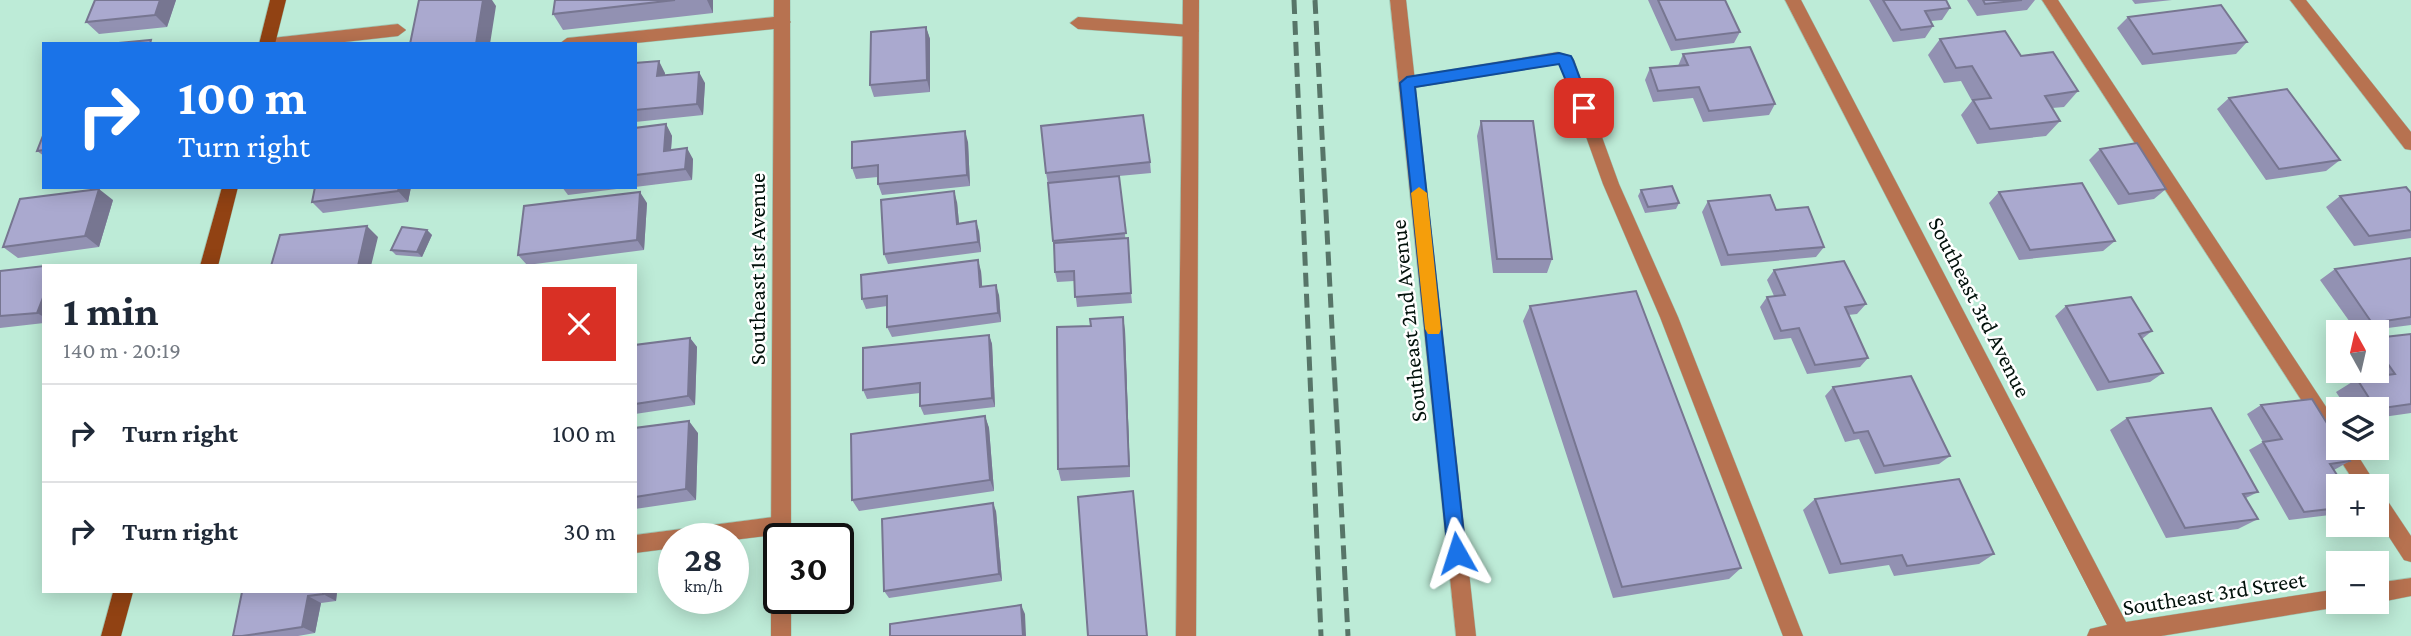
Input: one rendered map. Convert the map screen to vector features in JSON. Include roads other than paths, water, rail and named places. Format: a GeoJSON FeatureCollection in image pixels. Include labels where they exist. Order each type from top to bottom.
{"type":"FeatureCollection","features":[{"type":"Feature","properties":{"kind":"street"},"geometry":{"type":"LineString","coordinates":[[269,42],[278,0]]}},
{"type":"Feature","properties":{"kind":"street","name":"Southeast 1st Avenue"},"geometry":{"type":"LineString","coordinates":[[781,523],[782,0]]}},
{"type":"Feature","properties":{"kind":"street"},"geometry":{"type":"LineString","coordinates":[[1186,636],[1191,0]]}},
{"type":"Feature","properties":{"kind":"street","name":"Southeast 2nd Avenue"},"geometry":{"type":"LineString","coordinates":[[1398,0],[1466,636]]}},
{"type":"Feature","properties":{"kind":"street","name":"Southeast 3rd Avenue"},"geometry":{"type":"LineString","coordinates":[[1793,0],[2122,634]]}},
{"type":"Feature","properties":{"kind":"street"},"geometry":{"type":"LineString","coordinates":[[2050,0],[2326,423]]}},
{"type":"Feature","properties":{"kind":"street"},"geometry":{"type":"LineString","coordinates":[[2298,0],[2411,144]]}},
{"type":"Feature","properties":{"kind":"street"},"geometry":{"type":"LineString","coordinates":[[587,42],[783,22]]}},
{"type":"Feature","properties":{"kind":"street"},"geometry":{"type":"LineString","coordinates":[[1078,23],[1191,31]]}},
{"type":"Feature","properties":{"kind":"street"},"geometry":{"type":"LineString","coordinates":[[287,42],[398,30]]}},
{"type":"Feature","properties":{"kind":"street"},"geometry":{"type":"LineString","coordinates":[[1407,83],[1559,58],[1566,60],[1611,184],[1669,317],[1793,636]]}},
{"type":"Feature","properties":{"kind":"street"},"geometry":{"type":"LineString","coordinates":[[210,264],[229,189]]}},
{"type":"Feature","properties":{"kind":"street"},"geometry":{"type":"LineString","coordinates":[[2389,520],[2411,553]]}},
{"type":"Feature","properties":{"kind":"street"},"geometry":{"type":"LineString","coordinates":[[637,544],[763,533]]}},
{"type":"Feature","properties":{"kind":"street"},"geometry":{"type":"LineString","coordinates":[[2389,591],[2411,587]]}},
{"type":"Feature","properties":{"kind":"street"},"geometry":{"type":"LineString","coordinates":[[111,636],[123,593]]}},
{"type":"Feature","properties":{"kind":"street","name":"Southeast 3rd Street"},"geometry":{"type":"LineString","coordinates":[[2097,636],[2326,601]]}},
{"type":"Feature","properties":{"kind":"street"},"geometry":{"type":"LineString","coordinates":[[781,614],[781,636]]}},
{"type":"Feature","properties":{"kind":"railway"},"geometry":{"type":"LineString","coordinates":[[1294,0],[1321,636]]}},
{"type":"Feature","properties":{"kind":"railway"},"geometry":{"type":"LineString","coordinates":[[1315,0],[1348,636]]}}]}
